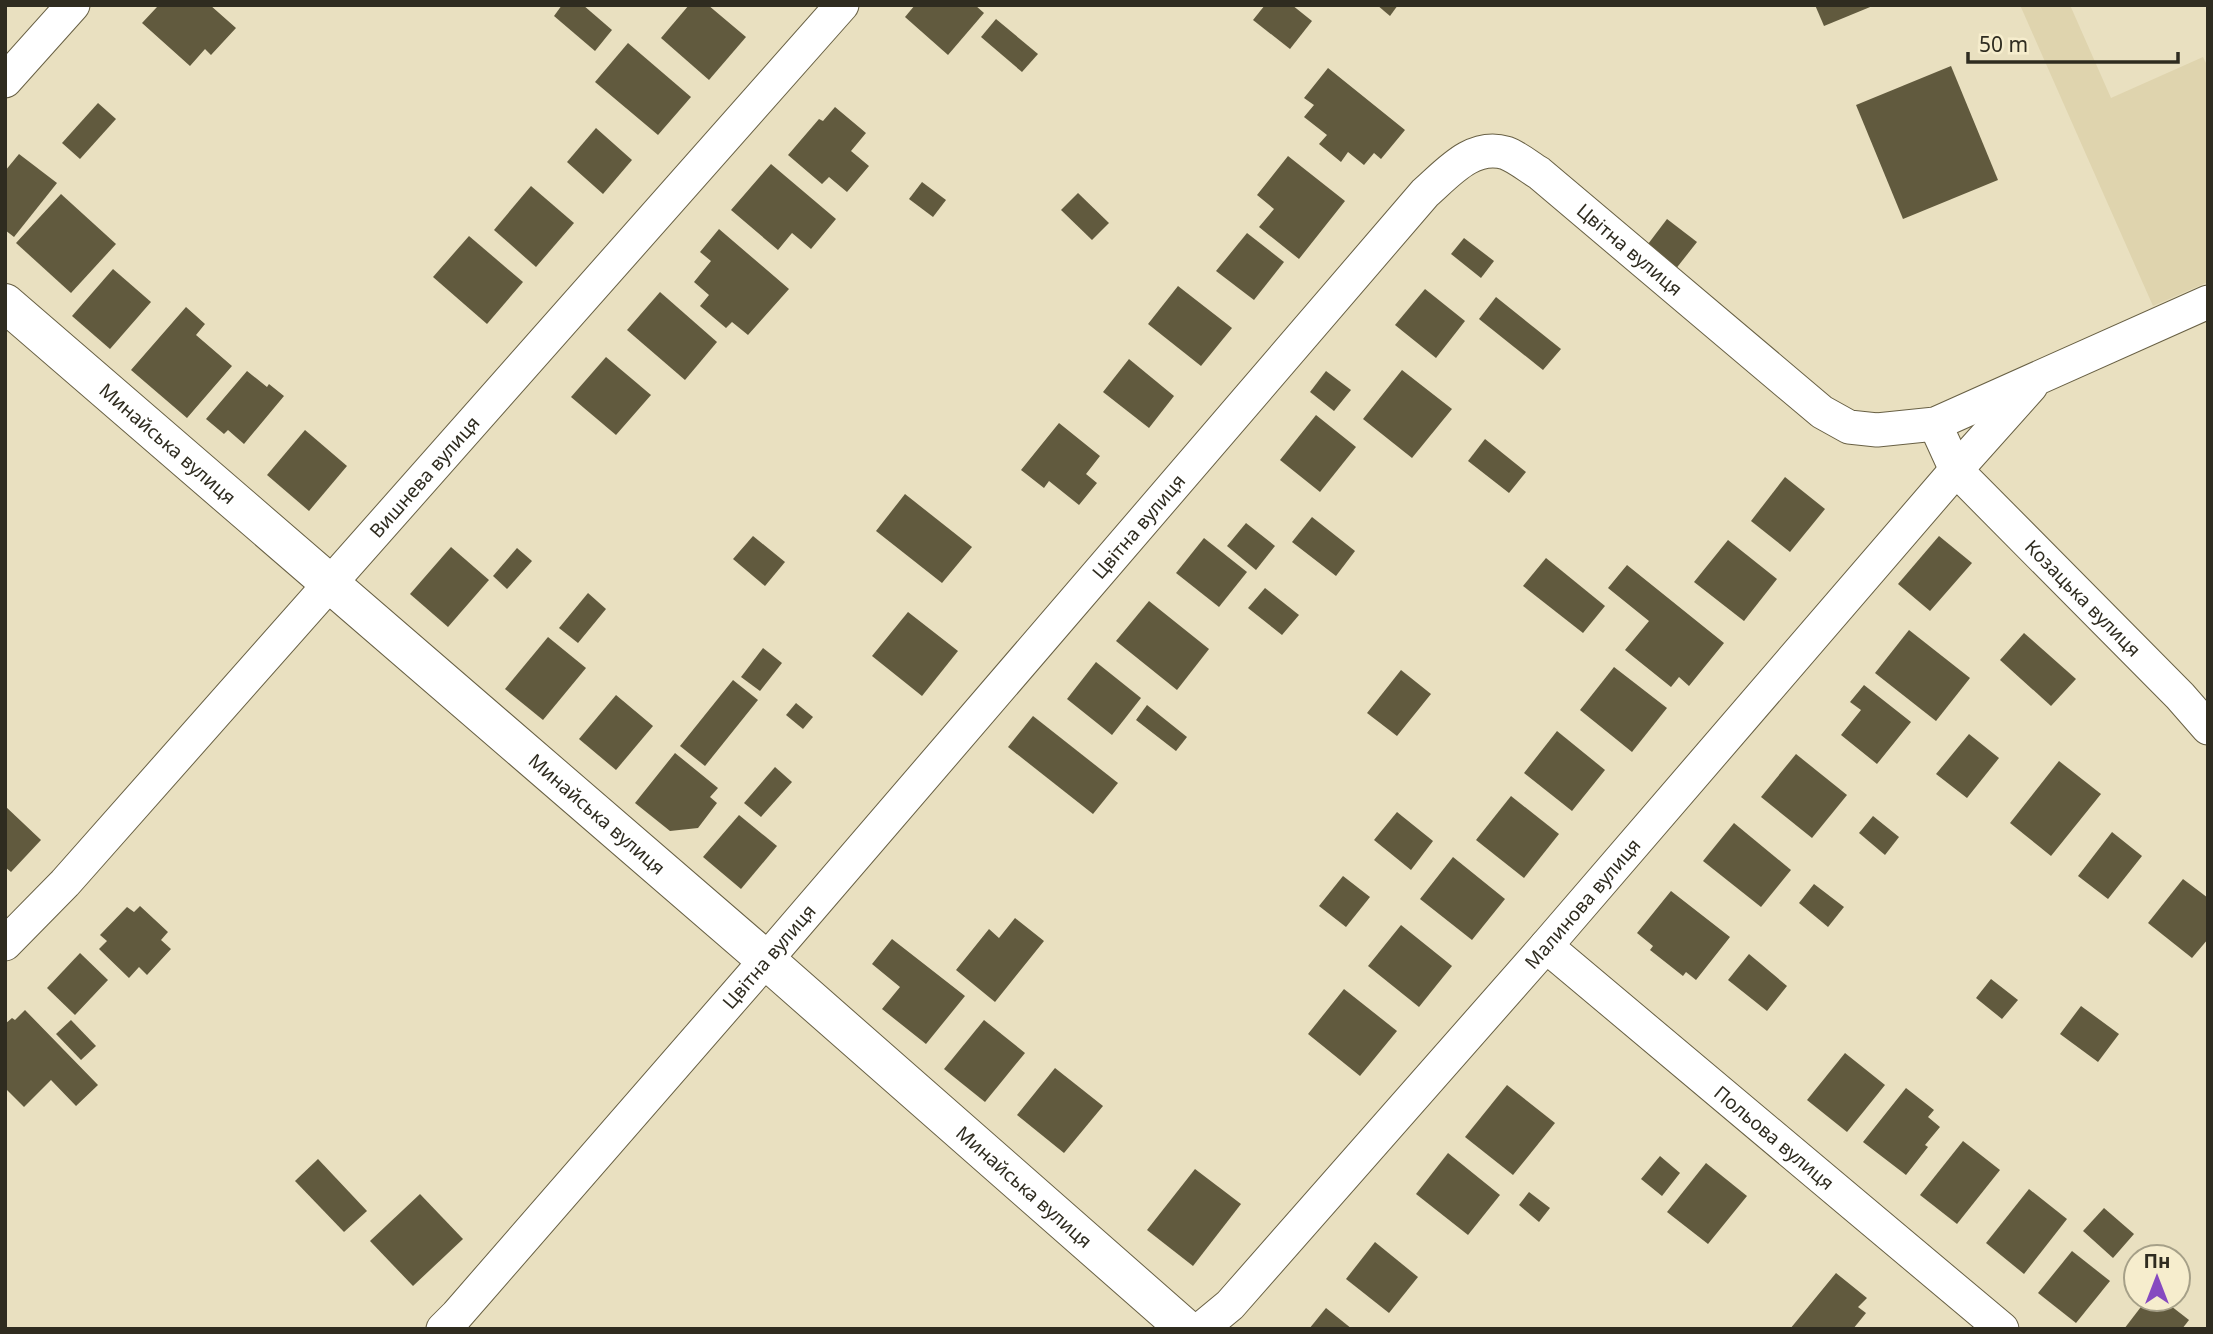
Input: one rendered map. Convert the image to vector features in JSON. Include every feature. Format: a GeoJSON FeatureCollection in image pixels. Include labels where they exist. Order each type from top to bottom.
{"type":"FeatureCollection","features":[{"type":"Feature","properties":{"kind":"street"},"geometry":{"type":"LineString","coordinates":[[5,81],[73,5]]}},
{"type":"Feature","properties":{"kind":"street","name":"Вишнева вулиця"},"geometry":{"type":"LineString","coordinates":[[5,944],[65,883],[842,5]]}},
{"type":"Feature","properties":{"kind":"street","name":"Цвітна вулиця"},"geometry":{"type":"LineString","coordinates":[[443,1329],[766,960],[1425,193],[1463,159],[1485,150],[1507,153],[1539,173],[1822,412],[1849,427],[1877,430],[1935,425]]}},
{"type":"Feature","properties":{"kind":"street"},"geometry":{"type":"LineString","coordinates":[[1935,425],[2208,302]]}},
{"type":"Feature","properties":{"kind":"street","name":"Минайська вулиця"},"geometry":{"type":"LineString","coordinates":[[5,303],[766,960],[1186,1329]]}},
{"type":"Feature","properties":{"kind":"street","name":"Малинова вулиця"},"geometry":{"type":"LineString","coordinates":[[1201,1329],[1230,1305],[1546,946],[2040,376]]}},
{"type":"Feature","properties":{"kind":"street","name":"Козацька вулиця"},"geometry":{"type":"LineString","coordinates":[[1935,425],[1956,470],[2180,696],[2208,729]]}},
{"type":"Feature","properties":{"kind":"street","name":"Польова вулиця"},"geometry":{"type":"LineString","coordinates":[[1546,946],[2002,1329]]}},
{"type":"Feature","properties":{"kind":"shaded area"},"geometry":{"type":"Polygon","coordinates":[[[2020,5],[2070,5],[2111,98],[2203,57],[2208,67],[2208,282],[2153,306],[2020,5]]]}},
{"type":"Feature","properties":{"kind":"building"},"geometry":{"type":"Polygon","coordinates":[[[155,5],[210,5],[236,28],[211,55],[205,49],[190,66],[142,23],[157,7],[155,5]]]}},
{"type":"Feature","properties":{"kind":"building"},"geometry":{"type":"Polygon","coordinates":[[[562,5],[583,5],[612,30],[595,51],[554,16],[562,5]]]}},
{"type":"Feature","properties":{"kind":"building"},"geometry":{"type":"Polygon","coordinates":[[[689,5],[708,5],[746,37],[709,80],[661,38],[689,5]]]}},
{"type":"Feature","properties":{"kind":"building"},"geometry":{"type":"Polygon","coordinates":[[[915,5],[975,5],[984,13],[948,55],[905,17],[915,5]]]}},
{"type":"Feature","properties":{"kind":"building"},"geometry":{"type":"Polygon","coordinates":[[[1265,5],[1292,5],[1312,21],[1290,49],[1253,20],[1265,5]]]}},
{"type":"Feature","properties":{"kind":"building"},"geometry":{"type":"Polygon","coordinates":[[[1377,5],[1398,5],[1390,16],[1377,5]]]}},
{"type":"Feature","properties":{"kind":"building"},"geometry":{"type":"Polygon","coordinates":[[[1815,5],[1875,5],[1824,26],[1815,5]]]}},
{"type":"Feature","properties":{"kind":"building"},"geometry":{"type":"Polygon","coordinates":[[[996,19],[1038,54],[1022,72],[981,37],[996,19]]]}},
{"type":"Feature","properties":{"kind":"building"},"geometry":{"type":"Polygon","coordinates":[[[628,43],[691,97],[658,135],[595,82],[628,43]]]}},
{"type":"Feature","properties":{"kind":"building"},"geometry":{"type":"Polygon","coordinates":[[[1951,66],[1998,180],[1903,219],[1856,105],[1951,66]]]}},
{"type":"Feature","properties":{"kind":"building"},"geometry":{"type":"Polygon","coordinates":[[[1328,68],[1405,130],[1381,159],[1374,153],[1364,165],[1348,152],[1341,162],[1319,144],[1327,135],[1304,117],[1314,105],[1304,98],[1328,68]]]}},
{"type":"Feature","properties":{"kind":"building"},"geometry":{"type":"Polygon","coordinates":[[[98,103],[116,119],[80,159],[62,143],[98,103]]]}},
{"type":"Feature","properties":{"kind":"building"},"geometry":{"type":"Polygon","coordinates":[[[835,107],[866,133],[851,151],[869,166],[847,192],[829,177],[822,184],[788,155],[819,119],[823,121],[835,107]]]}},
{"type":"Feature","properties":{"kind":"building"},"geometry":{"type":"Polygon","coordinates":[[[596,128],[632,160],[603,194],[567,162],[596,128]]]}},
{"type":"Feature","properties":{"kind":"building"},"geometry":{"type":"Polygon","coordinates":[[[19,154],[57,183],[14,237],[5,230],[5,171],[19,154]]]}},
{"type":"Feature","properties":{"kind":"building"},"geometry":{"type":"Polygon","coordinates":[[[1288,156],[1345,201],[1299,259],[1259,227],[1274,209],[1257,195],[1288,156]]]}},
{"type":"Feature","properties":{"kind":"building"},"geometry":{"type":"Polygon","coordinates":[[[771,164],[836,219],[811,249],[792,233],[778,250],[731,210],[771,164]]]}},
{"type":"Feature","properties":{"kind":"building"},"geometry":{"type":"Polygon","coordinates":[[[922,182],[946,200],[933,217],[909,199],[922,182]]]}},
{"type":"Feature","properties":{"kind":"building"},"geometry":{"type":"Polygon","coordinates":[[[531,186],[574,223],[536,267],[494,230],[531,186]]]}},
{"type":"Feature","properties":{"kind":"building"},"geometry":{"type":"Polygon","coordinates":[[[1078,193],[1109,223],[1092,240],[1061,210],[1078,193]]]}},
{"type":"Feature","properties":{"kind":"building"},"geometry":{"type":"Polygon","coordinates":[[[61,194],[116,244],[71,293],[16,243],[61,194]]]}},
{"type":"Feature","properties":{"kind":"building"},"geometry":{"type":"Polygon","coordinates":[[[1667,219],[1697,242],[1671,275],[1642,252],[1667,219]]]}},
{"type":"Feature","properties":{"kind":"building"},"geometry":{"type":"Polygon","coordinates":[[[719,229],[789,289],[748,335],[732,322],[726,328],[700,306],[709,295],[694,282],[711,261],[700,252],[719,229]]]}},
{"type":"Feature","properties":{"kind":"building"},"geometry":{"type":"Polygon","coordinates":[[[1247,233],[1284,262],[1254,300],[1216,271],[1247,233]]]}},
{"type":"Feature","properties":{"kind":"building"},"geometry":{"type":"Polygon","coordinates":[[[469,236],[523,282],[487,324],[433,277],[469,236]]]}},
{"type":"Feature","properties":{"kind":"building"},"geometry":{"type":"Polygon","coordinates":[[[1464,238],[1494,261],[1481,278],[1451,254],[1464,238]]]}},
{"type":"Feature","properties":{"kind":"building"},"geometry":{"type":"Polygon","coordinates":[[[113,269],[151,302],[110,349],[72,316],[113,269]]]}},
{"type":"Feature","properties":{"kind":"building"},"geometry":{"type":"Polygon","coordinates":[[[1178,286],[1232,328],[1201,366],[1148,324],[1178,286]]]}},
{"type":"Feature","properties":{"kind":"building"},"geometry":{"type":"Polygon","coordinates":[[[1425,289],[1465,321],[1436,358],[1395,325],[1425,289]]]}},
{"type":"Feature","properties":{"kind":"building"},"geometry":{"type":"Polygon","coordinates":[[[660,292],[717,342],[685,380],[627,330],[660,292]]]}},
{"type":"Feature","properties":{"kind":"building"},"geometry":{"type":"Polygon","coordinates":[[[1496,297],[1561,349],[1543,370],[1479,319],[1496,297]]]}},
{"type":"Feature","properties":{"kind":"building"},"geometry":{"type":"Polygon","coordinates":[[[186,307],[205,324],[196,335],[232,366],[187,418],[131,370],[186,307]]]}},
{"type":"Feature","properties":{"kind":"building"},"geometry":{"type":"Polygon","coordinates":[[[606,357],[651,395],[616,435],[571,397],[606,357]]]}},
{"type":"Feature","properties":{"kind":"building"},"geometry":{"type":"Polygon","coordinates":[[[1129,359],[1174,396],[1149,428],[1103,392],[1129,359]]]}},
{"type":"Feature","properties":{"kind":"building"},"geometry":{"type":"Polygon","coordinates":[[[1402,370],[1452,409],[1412,458],[1363,419],[1402,370]]]}},
{"type":"Feature","properties":{"kind":"building"},"geometry":{"type":"Polygon","coordinates":[[[247,371],[284,396],[244,444],[228,430],[224,434],[206,419],[247,371]]]}},
{"type":"Feature","properties":{"kind":"building"},"geometry":{"type":"Polygon","coordinates":[[[1326,371],[1351,390],[1334,411],[1310,392],[1326,371]]]}},
{"type":"Feature","properties":{"kind":"building"},"geometry":{"type":"Polygon","coordinates":[[[1316,415],[1356,447],[1320,492],[1280,460],[1316,415]]]}},
{"type":"Feature","properties":{"kind":"building"},"geometry":{"type":"Polygon","coordinates":[[[1059,423],[1100,456],[1086,474],[1097,483],[1079,505],[1049,481],[1044,488],[1021,470],[1059,423]]]}},
{"type":"Feature","properties":{"kind":"building"},"geometry":{"type":"Polygon","coordinates":[[[305,430],[347,466],[309,511],[267,475],[305,430]]]}},
{"type":"Feature","properties":{"kind":"building"},"geometry":{"type":"Polygon","coordinates":[[[1485,439],[1526,472],[1509,493],[1468,461],[1485,439]]]}},
{"type":"Feature","properties":{"kind":"building"},"geometry":{"type":"Polygon","coordinates":[[[1785,477],[1825,509],[1790,552],[1751,521],[1785,477]]]}},
{"type":"Feature","properties":{"kind":"building"},"geometry":{"type":"Polygon","coordinates":[[[905,494],[972,547],[942,583],[876,531],[905,494]]]}},
{"type":"Feature","properties":{"kind":"building"},"geometry":{"type":"Polygon","coordinates":[[[1312,517],[1355,551],[1336,576],[1292,542],[1312,517]]]}},
{"type":"Feature","properties":{"kind":"building"},"geometry":{"type":"Polygon","coordinates":[[[1246,523],[1275,546],[1256,570],[1227,546],[1246,523]]]}},
{"type":"Feature","properties":{"kind":"building"},"geometry":{"type":"Polygon","coordinates":[[[753,536],[785,562],[765,586],[733,559],[753,536]]]}},
{"type":"Feature","properties":{"kind":"building"},"geometry":{"type":"Polygon","coordinates":[[[1939,536],[1972,563],[1930,611],[1898,584],[1939,536]]]}},
{"type":"Feature","properties":{"kind":"building"},"geometry":{"type":"Polygon","coordinates":[[[1204,538],[1247,572],[1219,607],[1176,573],[1204,538]]]}},
{"type":"Feature","properties":{"kind":"building"},"geometry":{"type":"Polygon","coordinates":[[[1728,540],[1777,579],[1744,621],[1694,582],[1728,540]]]}},
{"type":"Feature","properties":{"kind":"building"},"geometry":{"type":"Polygon","coordinates":[[[451,547],[489,580],[448,627],[410,594],[451,547]]]}},
{"type":"Feature","properties":{"kind":"building"},"geometry":{"type":"Polygon","coordinates":[[[517,548],[532,561],[507,589],[493,576],[517,548]]]}},
{"type":"Feature","properties":{"kind":"building"},"geometry":{"type":"Polygon","coordinates":[[[1546,558],[1605,606],[1583,633],[1523,586],[1546,558]]]}},
{"type":"Feature","properties":{"kind":"building"},"geometry":{"type":"Polygon","coordinates":[[[1627,565],[1724,643],[1689,686],[1679,677],[1671,687],[1625,650],[1649,621],[1608,588],[1627,565]]]}},
{"type":"Feature","properties":{"kind":"building"},"geometry":{"type":"Polygon","coordinates":[[[1265,588],[1299,615],[1282,635],[1248,608],[1265,588]]]}},
{"type":"Feature","properties":{"kind":"building"},"geometry":{"type":"Polygon","coordinates":[[[588,593],[606,609],[578,643],[559,628],[588,593]]]}},
{"type":"Feature","properties":{"kind":"building"},"geometry":{"type":"Polygon","coordinates":[[[1149,601],[1209,649],[1177,690],[1116,641],[1149,601]]]}},
{"type":"Feature","properties":{"kind":"building"},"geometry":{"type":"Polygon","coordinates":[[[908,612],[958,651],[922,696],[872,656],[908,612]]]}},
{"type":"Feature","properties":{"kind":"building"},"geometry":{"type":"Polygon","coordinates":[[[1909,630],[1970,678],[1936,721],[1875,673],[1909,630]]]}},
{"type":"Feature","properties":{"kind":"building"},"geometry":{"type":"Polygon","coordinates":[[[2024,633],[2076,679],[2051,706],[2000,660],[2024,633]]]}},
{"type":"Feature","properties":{"kind":"building"},"geometry":{"type":"Polygon","coordinates":[[[548,637],[586,668],[543,720],[505,689],[548,637]]]}},
{"type":"Feature","properties":{"kind":"building"},"geometry":{"type":"Polygon","coordinates":[[[763,648],[782,663],[760,691],[741,677],[763,648]]]}},
{"type":"Feature","properties":{"kind":"building"},"geometry":{"type":"Polygon","coordinates":[[[1096,662],[1141,698],[1112,735],[1067,699],[1096,662]]]}},
{"type":"Feature","properties":{"kind":"building"},"geometry":{"type":"Polygon","coordinates":[[[1614,667],[1667,708],[1632,752],[1580,710],[1614,667]]]}},
{"type":"Feature","properties":{"kind":"building"},"geometry":{"type":"Polygon","coordinates":[[[1401,670],[1431,694],[1397,736],[1367,713],[1401,670]]]}},
{"type":"Feature","properties":{"kind":"building"},"geometry":{"type":"Polygon","coordinates":[[[733,680],[758,700],[705,766],[680,746],[733,680]]]}},
{"type":"Feature","properties":{"kind":"building"},"geometry":{"type":"Polygon","coordinates":[[[1864,685],[1911,722],[1877,764],[1841,735],[1861,710],[1850,702],[1864,685]]]}},
{"type":"Feature","properties":{"kind":"building"},"geometry":{"type":"Polygon","coordinates":[[[616,695],[653,726],[616,770],[579,739],[616,695]]]}},
{"type":"Feature","properties":{"kind":"building"},"geometry":{"type":"Polygon","coordinates":[[[796,703],[813,717],[803,729],[786,715],[796,703]]]}},
{"type":"Feature","properties":{"kind":"building"},"geometry":{"type":"Polygon","coordinates":[[[1147,705],[1187,737],[1176,751],[1136,720],[1147,705]]]}},
{"type":"Feature","properties":{"kind":"building"},"geometry":{"type":"Polygon","coordinates":[[[1033,716],[1118,783],[1093,814],[1008,747],[1033,716]]]}},
{"type":"Feature","properties":{"kind":"building"},"geometry":{"type":"Polygon","coordinates":[[[1557,731],[1605,770],[1572,811],[1524,773],[1557,731]]]}},
{"type":"Feature","properties":{"kind":"building"},"geometry":{"type":"Polygon","coordinates":[[[1969,734],[1999,758],[1967,798],[1936,774],[1969,734]]]}},
{"type":"Feature","properties":{"kind":"building"},"geometry":{"type":"Polygon","coordinates":[[[675,753],[718,788],[710,797],[717,803],[698,828],[670,831],[635,803],[675,753]]]}},
{"type":"Feature","properties":{"kind":"building"},"geometry":{"type":"Polygon","coordinates":[[[1796,754],[1847,795],[1812,838],[1761,797],[1796,754]]]}},
{"type":"Feature","properties":{"kind":"building"},"geometry":{"type":"Polygon","coordinates":[[[2059,761],[2101,794],[2051,856],[2010,823],[2059,761]]]}},
{"type":"Feature","properties":{"kind":"building"},"geometry":{"type":"Polygon","coordinates":[[[775,767],[792,782],[761,817],[744,803],[775,767]]]}},
{"type":"Feature","properties":{"kind":"building"},"geometry":{"type":"Polygon","coordinates":[[[1511,796],[1559,834],[1524,878],[1476,840],[1511,796]]]}},
{"type":"Feature","properties":{"kind":"building"},"geometry":{"type":"Polygon","coordinates":[[[5,806],[41,840],[11,872],[5,867],[5,806]]]}},
{"type":"Feature","properties":{"kind":"building"},"geometry":{"type":"Polygon","coordinates":[[[1397,812],[1433,841],[1411,870],[1374,840],[1397,812]]]}},
{"type":"Feature","properties":{"kind":"building"},"geometry":{"type":"Polygon","coordinates":[[[739,815],[777,846],[741,889],[703,857],[739,815]]]}},
{"type":"Feature","properties":{"kind":"building"},"geometry":{"type":"Polygon","coordinates":[[[1873,816],[1899,837],[1885,855],[1859,833],[1873,816]]]}},
{"type":"Feature","properties":{"kind":"building"},"geometry":{"type":"Polygon","coordinates":[[[1734,823],[1791,870],[1761,907],[1703,861],[1734,823]]]}},
{"type":"Feature","properties":{"kind":"building"},"geometry":{"type":"Polygon","coordinates":[[[2112,832],[2142,856],[2108,899],[2078,876],[2112,832]]]}},
{"type":"Feature","properties":{"kind":"building"},"geometry":{"type":"Polygon","coordinates":[[[1453,857],[1505,899],[1472,940],[1420,899],[1453,857]]]}},
{"type":"Feature","properties":{"kind":"building"},"geometry":{"type":"Polygon","coordinates":[[[1343,876],[1370,897],[1346,927],[1319,906],[1343,876]]]}},
{"type":"Feature","properties":{"kind":"building"},"geometry":{"type":"Polygon","coordinates":[[[2183,879],[2208,898],[2208,939],[2192,958],[2148,923],[2183,879]]]}},
{"type":"Feature","properties":{"kind":"building"},"geometry":{"type":"Polygon","coordinates":[[[1814,884],[1844,907],[1828,927],[1799,903],[1814,884]]]}},
{"type":"Feature","properties":{"kind":"building"},"geometry":{"type":"Polygon","coordinates":[[[1671,891],[1730,937],[1696,980],[1686,972],[1683,976],[1650,950],[1653,946],[1637,933],[1671,891]]]}},
{"type":"Feature","properties":{"kind":"building"},"geometry":{"type":"Polygon","coordinates":[[[140,906],[168,932],[161,940],[171,949],[147,975],[139,967],[129,978],[99,949],[107,941],[100,935],[127,907],[134,912],[140,906]]]}},
{"type":"Feature","properties":{"kind":"building"},"geometry":{"type":"Polygon","coordinates":[[[1015,918],[1044,941],[995,1002],[956,970],[989,929],[999,938],[1015,918]]]}},
{"type":"Feature","properties":{"kind":"building"},"geometry":{"type":"Polygon","coordinates":[[[1401,925],[1452,966],[1419,1007],[1368,966],[1401,925]]]}},
{"type":"Feature","properties":{"kind":"building"},"geometry":{"type":"Polygon","coordinates":[[[892,939],[965,996],[926,1044],[882,1009],[900,987],[872,964],[892,939]]]}},
{"type":"Feature","properties":{"kind":"building"},"geometry":{"type":"Polygon","coordinates":[[[80,953],[108,980],[75,1015],[47,988],[80,953]]]}},
{"type":"Feature","properties":{"kind":"building"},"geometry":{"type":"Polygon","coordinates":[[[1749,954],[1787,986],[1767,1011],[1728,980],[1749,954]]]}},
{"type":"Feature","properties":{"kind":"building"},"geometry":{"type":"Polygon","coordinates":[[[1991,979],[2018,1000],[2002,1019],[1976,998],[1991,979]]]}},
{"type":"Feature","properties":{"kind":"building"},"geometry":{"type":"Polygon","coordinates":[[[1344,989],[1397,1031],[1360,1076],[1308,1034],[1344,989]]]}},
{"type":"Feature","properties":{"kind":"building"},"geometry":{"type":"Polygon","coordinates":[[[2081,1006],[2119,1034],[2098,1062],[2060,1034],[2081,1006]]]}},
{"type":"Feature","properties":{"kind":"building"},"geometry":{"type":"Polygon","coordinates":[[[25,1010],[98,1085],[76,1106],[51,1080],[24,1107],[5,1088],[5,1024],[12,1018],[15,1020],[25,1010]]]}},
{"type":"Feature","properties":{"kind":"building"},"geometry":{"type":"Polygon","coordinates":[[[71,1020],[96,1046],[81,1060],[56,1034],[71,1020]]]}},
{"type":"Feature","properties":{"kind":"building"},"geometry":{"type":"Polygon","coordinates":[[[984,1020],[1025,1053],[985,1102],[944,1069],[984,1020]]]}},
{"type":"Feature","properties":{"kind":"building"},"geometry":{"type":"Polygon","coordinates":[[[1845,1053],[1885,1085],[1847,1132],[1807,1100],[1845,1053]]]}},
{"type":"Feature","properties":{"kind":"building"},"geometry":{"type":"Polygon","coordinates":[[[1055,1068],[1103,1106],[1064,1153],[1017,1115],[1055,1068]]]}},
{"type":"Feature","properties":{"kind":"building"},"geometry":{"type":"Polygon","coordinates":[[[1507,1085],[1555,1123],[1513,1175],[1465,1137],[1507,1085]]]}},
{"type":"Feature","properties":{"kind":"building"},"geometry":{"type":"Polygon","coordinates":[[[1906,1088],[1934,1110],[1928,1117],[1940,1127],[1906,1175],[1863,1142],[1906,1088]]]}},
{"type":"Feature","properties":{"kind":"building"},"geometry":{"type":"Polygon","coordinates":[[[1963,1141],[2000,1170],[1957,1224],[1920,1195],[1963,1141]]]}},
{"type":"Feature","properties":{"kind":"building"},"geometry":{"type":"Polygon","coordinates":[[[1448,1153],[1500,1195],[1468,1235],[1416,1194],[1448,1153]]]}},
{"type":"Feature","properties":{"kind":"building"},"geometry":{"type":"Polygon","coordinates":[[[1660,1156],[1680,1173],[1662,1196],[1641,1179],[1660,1156]]]}},
{"type":"Feature","properties":{"kind":"building"},"geometry":{"type":"Polygon","coordinates":[[[318,1159],[367,1211],[344,1232],[295,1181],[318,1159]]]}},
{"type":"Feature","properties":{"kind":"building"},"geometry":{"type":"Polygon","coordinates":[[[1706,1163],[1747,1196],[1708,1244],[1667,1212],[1706,1163]]]}},
{"type":"Feature","properties":{"kind":"building"},"geometry":{"type":"Polygon","coordinates":[[[1195,1169],[1241,1204],[1193,1266],[1147,1230],[1195,1169]]]}},
{"type":"Feature","properties":{"kind":"building"},"geometry":{"type":"Polygon","coordinates":[[[2029,1189],[2067,1219],[2024,1274],[1986,1243],[2029,1189]]]}},
{"type":"Feature","properties":{"kind":"building"},"geometry":{"type":"Polygon","coordinates":[[[1529,1192],[1550,1208],[1539,1222],[1519,1205],[1529,1192]]]}},
{"type":"Feature","properties":{"kind":"building"},"geometry":{"type":"Polygon","coordinates":[[[420,1194],[463,1239],[413,1286],[370,1241],[420,1194]]]}},
{"type":"Feature","properties":{"kind":"building"},"geometry":{"type":"Polygon","coordinates":[[[2104,1208],[2134,1234],[2126,1243],[2122,1243],[2122,1248],[2113,1258],[2083,1231],[2104,1208]]]}},
{"type":"Feature","properties":{"kind":"building"},"geometry":{"type":"Polygon","coordinates":[[[1375,1242],[1418,1277],[1389,1313],[1346,1279],[1375,1242]]]}},
{"type":"Feature","properties":{"kind":"building"},"geometry":{"type":"Polygon","coordinates":[[[2072,1251],[2110,1281],[2076,1323],[2038,1293],[2072,1251]]]}},
{"type":"Feature","properties":{"kind":"building"},"geometry":{"type":"Polygon","coordinates":[[[1836,1273],[1867,1298],[1858,1307],[1866,1313],[1853,1329],[1790,1329],[1836,1273]]]}},
{"type":"Feature","properties":{"kind":"building"},"geometry":{"type":"Polygon","coordinates":[[[1326,1308],[1352,1329],[1309,1329],[1326,1308]]]}},
{"type":"Feature","properties":{"kind":"building"},"geometry":{"type":"Polygon","coordinates":[[[2136,1313],[2180,1313],[2189,1320],[2182,1329],[2124,1329],[2136,1313]]]}}]}
